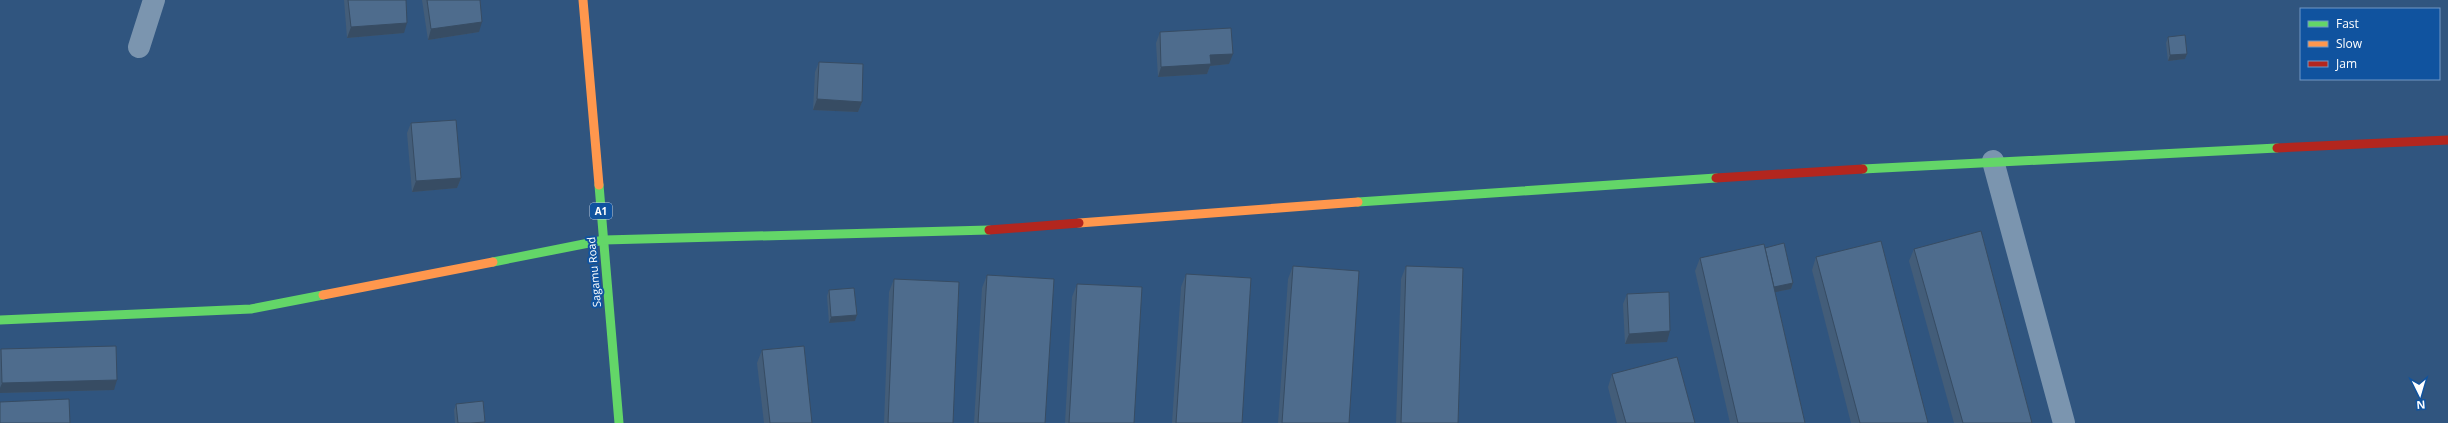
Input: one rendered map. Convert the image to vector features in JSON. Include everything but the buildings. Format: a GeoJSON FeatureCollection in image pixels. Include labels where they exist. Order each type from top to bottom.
{"type":"FeatureCollection","features":[{"type":"Feature","properties":{"kind":"main road","name":"Sagamu Road"},"geometry":{"type":"LineString","coordinates":[[583,0],[619,423]]}},
{"type":"Feature","properties":{"kind":"main road"},"geometry":{"type":"LineString","coordinates":[[0,320],[251,309],[604,240],[969,232],[1299,206],[1993,161],[2448,140]]}},
{"type":"Feature","properties":{"kind":"street"},"geometry":{"type":"LineString","coordinates":[[139,47],[154,0]]}},
{"type":"Feature","properties":{"kind":"street"},"geometry":{"type":"LineString","coordinates":[[1993,161],[2064,423]]}},
{"type":"Feature","properties":{"kind":"traffic: fast"},"geometry":{"type":"LineString","coordinates":[[1863,169],[2277,148]]}},
{"type":"Feature","properties":{"kind":"traffic: fast"},"geometry":{"type":"LineString","coordinates":[[1358,202],[1716,178]]}},
{"type":"Feature","properties":{"kind":"traffic: fast"},"geometry":{"type":"LineString","coordinates":[[599,185],[619,423]]}},
{"type":"Feature","properties":{"kind":"traffic: fast"},"geometry":{"type":"LineString","coordinates":[[493,262],[604,240],[989,230]]}},
{"type":"Feature","properties":{"kind":"traffic: fast"},"geometry":{"type":"LineString","coordinates":[[0,320],[251,309],[323,295]]}},
{"type":"Feature","properties":{"kind":"traffic: slow"},"geometry":{"type":"LineString","coordinates":[[583,0],[599,185]]}},
{"type":"Feature","properties":{"kind":"traffic: slow"},"geometry":{"type":"LineString","coordinates":[[1079,223],[1358,202]]}},
{"type":"Feature","properties":{"kind":"traffic: slow"},"geometry":{"type":"LineString","coordinates":[[323,295],[493,262]]}},
{"type":"Feature","properties":{"kind":"traffic: jam"},"geometry":{"type":"LineString","coordinates":[[2277,148],[2448,140]]}},
{"type":"Feature","properties":{"kind":"traffic: jam"},"geometry":{"type":"LineString","coordinates":[[1716,178],[1863,169]]}},
{"type":"Feature","properties":{"kind":"traffic: jam"},"geometry":{"type":"LineString","coordinates":[[989,230],[1079,223]]}}]}
